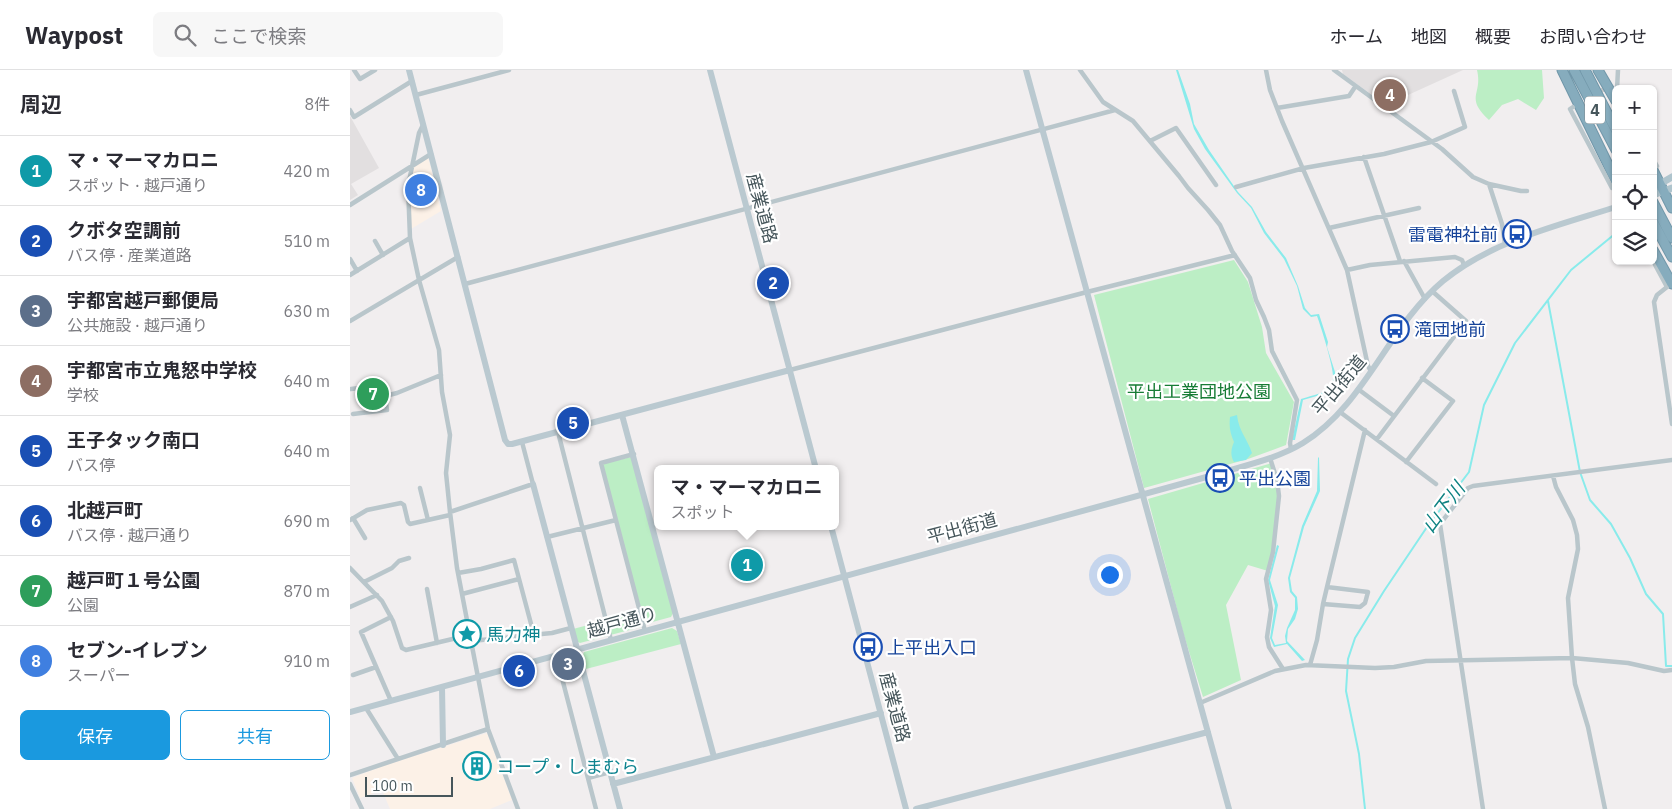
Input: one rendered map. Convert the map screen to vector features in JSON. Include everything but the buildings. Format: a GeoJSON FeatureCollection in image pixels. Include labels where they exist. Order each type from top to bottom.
{"type":"FeatureCollection","features":[{"type":"Feature","properties":{"kind":"highway"},"geometry":{"type":"LineString","coordinates":[[1562,70],[1612,181]]}},
{"type":"Feature","properties":{"kind":"highway","name":"4"},"geometry":{"type":"LineString","coordinates":[[1574,70],[1612,142]]}},
{"type":"Feature","properties":{"kind":"highway","name":"4"},"geometry":{"type":"LineString","coordinates":[[1585,70],[1612,122]]}},
{"type":"Feature","properties":{"kind":"highway"},"geometry":{"type":"LineString","coordinates":[[1598,70],[1612,94]]}},
{"type":"Feature","properties":{"kind":"highway"},"geometry":{"type":"LineString","coordinates":[[1668,190],[1672,208]]}},
{"type":"Feature","properties":{"kind":"highway"},"geometry":{"type":"LineString","coordinates":[[1657,222],[1672,238]]}},
{"type":"Feature","properties":{"kind":"highway"},"geometry":{"type":"LineString","coordinates":[[1657,222],[1672,257]]}},
{"type":"Feature","properties":{"kind":"highway"},"geometry":{"type":"LineString","coordinates":[[1657,257],[1672,284]]}},
{"type":"Feature","properties":{"kind":"main road"},"geometry":{"type":"LineString","coordinates":[[1657,185],[1672,178]]}},
{"type":"Feature","properties":{"kind":"street"},"geometry":{"type":"LineString","coordinates":[[354,70],[360,80],[375,70]]}},
{"type":"Feature","properties":{"kind":"street"},"geometry":{"type":"LineString","coordinates":[[409,70],[505,440],[510,444],[1087,292],[1235,255]]}},
{"type":"Feature","properties":{"kind":"street"},"geometry":{"type":"LineString","coordinates":[[416,95],[509,70]]}},
{"type":"Feature","properties":{"kind":"street","name":"産業道路"},"geometry":{"type":"LineString","coordinates":[[710,70],[815,465]]}},
{"type":"Feature","properties":{"kind":"street"},"geometry":{"type":"LineString","coordinates":[[1026,70],[1229,809]]}},
{"type":"Feature","properties":{"kind":"street"},"geometry":{"type":"LineString","coordinates":[[1080,70],[1103,102],[1133,121],[1208,210],[1220,225],[1235,255],[1250,278],[1256,300],[1269,330],[1272,351],[1298,400],[1290,442],[1291,450]]}},
{"type":"Feature","properties":{"kind":"street"},"geometry":{"type":"LineString","coordinates":[[1266,70],[1270,90],[1277,108],[1342,254],[1367,363],[1371,371]]}},
{"type":"Feature","properties":{"kind":"street"},"geometry":{"type":"LineString","coordinates":[[1334,70],[1451,156],[1468,173],[1489,184],[1521,192],[1527,191]]}},
{"type":"Feature","properties":{"kind":"street"},"geometry":{"type":"LineString","coordinates":[[1617,85],[1618,70]]}},
{"type":"Feature","properties":{"kind":"street"},"geometry":{"type":"LineString","coordinates":[[350,110],[354,117],[412,81]]}},
{"type":"Feature","properties":{"kind":"street"},"geometry":{"type":"LineString","coordinates":[[1277,108],[1349,96],[1355,87]]}},
{"type":"Feature","properties":{"kind":"street"},"geometry":{"type":"LineString","coordinates":[[1236,187],[1304,168],[1384,154],[1431,142],[1465,128],[1454,91]]}},
{"type":"Feature","properties":{"kind":"street"},"geometry":{"type":"LineString","coordinates":[[1573,107],[1570,109],[1612,182]]}},
{"type":"Feature","properties":{"kind":"street"},"geometry":{"type":"LineString","coordinates":[[465,284],[1115,110]]}},
{"type":"Feature","properties":{"kind":"street"},"geometry":{"type":"LineString","coordinates":[[424,124],[418,133],[410,167],[408,186],[410,238],[419,280],[439,350],[442,392],[450,435],[446,473],[458,573],[488,729],[518,809]]}},
{"type":"Feature","properties":{"kind":"street"},"geometry":{"type":"LineString","coordinates":[[1150,141],[1176,128],[1216,185]]}},
{"type":"Feature","properties":{"kind":"street"},"geometry":{"type":"LineString","coordinates":[[350,205],[432,154]]}},
{"type":"Feature","properties":{"kind":"street"},"geometry":{"type":"LineString","coordinates":[[1364,157],[1402,261],[1425,299]]}},
{"type":"Feature","properties":{"kind":"street"},"geometry":{"type":"LineString","coordinates":[[1489,184],[1502,224],[1505,244]]}},
{"type":"Feature","properties":{"kind":"street"},"geometry":{"type":"LineString","coordinates":[[1329,228],[1384,214],[1419,208]]}},
{"type":"Feature","properties":{"kind":"street","name":"平出街道"},"geometry":{"type":"LineString","coordinates":[[844,576],[1143,494],[1270,458],[1291,450],[1310,438],[1340,412],[1425,299],[1464,265],[1505,244],[1612,208]]}},
{"type":"Feature","properties":{"kind":"street"},"geometry":{"type":"LineString","coordinates":[[350,275],[410,238]]}},
{"type":"Feature","properties":{"kind":"street"},"geometry":{"type":"LineString","coordinates":[[375,241],[383,255]]}},
{"type":"Feature","properties":{"kind":"street"},"geometry":{"type":"LineString","coordinates":[[350,321],[458,257]]}},
{"type":"Feature","properties":{"kind":"street"},"geometry":{"type":"LineString","coordinates":[[1347,270],[1402,261],[1455,257],[1462,260],[1464,265]]}},
{"type":"Feature","properties":{"kind":"street"},"geometry":{"type":"LineString","coordinates":[[350,259],[357,271]]}},
{"type":"Feature","properties":{"kind":"street"},"geometry":{"type":"LineString","coordinates":[[1655,265],[1667,287],[1657,295],[1654,302],[1672,424]]}},
{"type":"Feature","properties":{"kind":"street"},"geometry":{"type":"LineString","coordinates":[[1376,439],[1466,320],[1432,291]]}},
{"type":"Feature","properties":{"kind":"street"},"geometry":{"type":"LineString","coordinates":[[385,396],[441,375]]}},
{"type":"Feature","properties":{"kind":"street"},"geometry":{"type":"LineString","coordinates":[[1406,462],[1453,401],[1422,378]]}},
{"type":"Feature","properties":{"kind":"street"},"geometry":{"type":"LineString","coordinates":[[351,389],[384,385],[387,410],[353,414]]}},
{"type":"Feature","properties":{"kind":"street"},"geometry":{"type":"LineString","coordinates":[[1358,389],[1394,416]]}},
{"type":"Feature","properties":{"kind":"street"},"geometry":{"type":"LineString","coordinates":[[1340,412],[1436,484]]}},
{"type":"Feature","properties":{"kind":"street"},"geometry":{"type":"LineString","coordinates":[[622,415],[714,757]]}},
{"type":"Feature","properties":{"kind":"street"},"geometry":{"type":"LineString","coordinates":[[1310,665],[1365,430]]}},
{"type":"Feature","properties":{"kind":"street"},"geometry":{"type":"LineString","coordinates":[[558,432],[611,640]]}},
{"type":"Feature","properties":{"kind":"street"},"geometry":{"type":"LineString","coordinates":[[522,442],[620,809]]}},
{"type":"Feature","properties":{"kind":"street"},"geometry":{"type":"LineString","coordinates":[[634,454],[601,463],[645,631]]}},
{"type":"Feature","properties":{"kind":"street"},"geometry":{"type":"LineString","coordinates":[[1270,458],[1277,480],[1279,496],[1273,552],[1266,579],[1271,610],[1266,637],[1269,647],[1282,669]]}},
{"type":"Feature","properties":{"kind":"street"},"geometry":{"type":"LineString","coordinates":[[1483,809],[1440,524],[1468,488],[1473,486],[1672,460]]}},
{"type":"Feature","properties":{"kind":"street"},"geometry":{"type":"LineString","coordinates":[[1553,476],[1556,487],[1573,520],[1577,535],[1578,550],[1568,598],[1572,658],[1575,684],[1588,727],[1605,809]]}},
{"type":"Feature","properties":{"kind":"street"},"geometry":{"type":"LineString","coordinates":[[366,538],[352,519],[367,510],[401,503],[404,505],[410,524],[450,514],[533,484]]}},
{"type":"Feature","properties":{"kind":"street"},"geometry":{"type":"LineString","coordinates":[[420,488],[428,520]]}},
{"type":"Feature","properties":{"kind":"street"},"geometry":{"type":"LineString","coordinates":[[547,537],[616,520]]}},
{"type":"Feature","properties":{"kind":"street","name":"産業道路"},"geometry":{"type":"LineString","coordinates":[[832,530],[906,809]]}},
{"type":"Feature","properties":{"kind":"street"},"geometry":{"type":"LineString","coordinates":[[364,582],[392,568],[399,561],[409,558]]}},
{"type":"Feature","properties":{"kind":"street"},"geometry":{"type":"LineString","coordinates":[[458,573],[514,560],[534,635]]}},
{"type":"Feature","properties":{"kind":"street"},"geometry":{"type":"LineString","coordinates":[[351,570],[382,601],[391,617],[402,648],[406,650],[460,637],[471,641],[552,633],[571,628]]}},
{"type":"Feature","properties":{"kind":"street","name":"越戸通り"},"geometry":{"type":"LineString","coordinates":[[350,712],[844,576]]}},
{"type":"Feature","properties":{"kind":"street"},"geometry":{"type":"LineString","coordinates":[[462,594],[519,579]]}},
{"type":"Feature","properties":{"kind":"street"},"geometry":{"type":"LineString","coordinates":[[1323,604],[1360,607],[1365,603],[1368,592],[1327,587]]}},
{"type":"Feature","properties":{"kind":"street"},"geometry":{"type":"LineString","coordinates":[[427,589],[437,643]]}},
{"type":"Feature","properties":{"kind":"street"},"geometry":{"type":"LineString","coordinates":[[350,607],[377,595]]}},
{"type":"Feature","properties":{"kind":"street"},"geometry":{"type":"LineString","coordinates":[[391,617],[361,632],[391,701]]}},
{"type":"Feature","properties":{"kind":"street"},"geometry":{"type":"LineString","coordinates":[[556,655],[596,809]]}},
{"type":"Feature","properties":{"kind":"street"},"geometry":{"type":"LineString","coordinates":[[1200,703],[1282,669],[1310,665],[1375,668],[1394,667],[1426,661],[1572,658],[1628,663],[1664,671],[1672,670]]}},
{"type":"Feature","properties":{"kind":"street"},"geometry":{"type":"LineString","coordinates":[[353,675],[376,667]]}},
{"type":"Feature","properties":{"kind":"street"},"geometry":{"type":"LineString","coordinates":[[442,688],[443,745]]}},
{"type":"Feature","properties":{"kind":"street"},"geometry":{"type":"LineString","coordinates":[[366,708],[398,759]]}},
{"type":"Feature","properties":{"kind":"street"},"geometry":{"type":"LineString","coordinates":[[613,784],[881,713]]}},
{"type":"Feature","properties":{"kind":"street"},"geometry":{"type":"LineString","coordinates":[[350,775],[488,729]]}},
{"type":"Feature","properties":{"kind":"street"},"geometry":{"type":"LineString","coordinates":[[916,809],[1208,732]]}},
{"type":"Feature","properties":{"kind":"street"},"geometry":{"type":"LineString","coordinates":[[588,778],[610,772]]}},
{"type":"Feature","properties":{"kind":"street"},"geometry":{"type":"LineString","coordinates":[[350,784],[362,809]]}},
{"type":"Feature","properties":{"kind":"shaded area"},"geometry":{"type":"Polygon","coordinates":[[[1342,70],[1463,70],[1386,105],[1343,74],[1342,70]]]}},
{"type":"Feature","properties":{"kind":"shaded area"},"geometry":{"type":"Polygon","coordinates":[[[350,116],[379,168],[351,184],[358,195],[350,200],[350,116]]]}},
{"type":"Feature","properties":{"kind":"shaded area"},"geometry":{"type":"Polygon","coordinates":[[[428,157],[441,211],[411,229],[410,185],[412,168],[428,157]]]}},
{"type":"Feature","properties":{"kind":"shaded area"},"geometry":{"type":"Polygon","coordinates":[[[487,733],[512,800],[490,809],[390,809],[382,790],[360,798],[352,778],[383,766],[487,733]]]}},
{"type":"Feature","properties":{"kind":"green space"},"geometry":{"type":"Polygon","coordinates":[[[1477,70],[1542,70],[1544,98],[1536,110],[1518,99],[1502,105],[1489,120],[1477,106],[1477,70]]]}},
{"type":"Feature","properties":{"kind":"green space","name":"平出工業団地公園"},"geometry":{"type":"Polygon","coordinates":[[[1234,260],[1248,282],[1262,327],[1266,353],[1294,402],[1286,445],[1248,459],[1144,488],[1094,295],[1234,260]]]}},
{"type":"Feature","properties":{"kind":"green space"},"geometry":{"type":"Polygon","coordinates":[[[631,457],[673,613],[671,617],[645,624],[602,464],[631,457]]]}},
{"type":"Feature","properties":{"kind":"green space"},"geometry":{"type":"Polygon","coordinates":[[[1272,463],[1277,490],[1277,504],[1268,571],[1248,565],[1226,605],[1241,680],[1203,697],[1183,632],[1148,499],[1272,463]]]}},
{"type":"Feature","properties":{"kind":"green space"},"geometry":{"type":"Polygon","coordinates":[[[638,612],[641,627],[580,643],[576,641],[573,629],[638,612]]]}},
{"type":"Feature","properties":{"kind":"green space"},"geometry":{"type":"Polygon","coordinates":[[[672,628],[677,631],[681,644],[586,669],[584,652],[672,628]]]}},
{"type":"Feature","properties":{"kind":"water"},"geometry":{"type":"Polygon","coordinates":[[[1176,70],[1178,70],[1190,104],[1194,124],[1209,150],[1238,192],[1252,207],[1266,232],[1286,258],[1298,286],[1305,308],[1311,315],[1319,314],[1328,342],[1327,347],[1336,381],[1327,393],[1303,400],[1295,440],[1292,440],[1301,399],[1327,390],[1333,380],[1330,359],[1317,316],[1311,317],[1303,309],[1297,286],[1284,259],[1264,233],[1251,208],[1237,193],[1205,149],[1194,129],[1176,70]]]}},
{"type":"Feature","properties":{"kind":"water"},"geometry":{"type":"Polygon","coordinates":[[[1237,415],[1239,426],[1252,453],[1246,460],[1234,462],[1231,452],[1234,442],[1230,430],[1230,417],[1237,415]]]}},
{"type":"Feature","properties":{"kind":"water"},"geometry":{"type":"Polygon","coordinates":[[[1319,457],[1320,491],[1304,527],[1290,578],[1292,591],[1297,597],[1298,609],[1295,619],[1288,629],[1287,641],[1305,660],[1302,661],[1287,644],[1274,647],[1270,638],[1275,606],[1268,580],[1277,545],[1279,546],[1270,580],[1278,605],[1272,638],[1275,645],[1286,643],[1287,628],[1295,610],[1295,598],[1290,592],[1288,578],[1302,526],[1317,491],[1319,457]]]}},
{"type":"Feature","properties":{"kind":"waterway","name":"山下川"},"geometry":{"type":"LineString","coordinates":[[1365,809],[1359,754],[1346,691],[1348,659],[1355,638],[1427,527],[1469,472],[1484,405],[1515,343],[1571,270],[1612,236]]}},
{"type":"Feature","properties":{"kind":"waterway"},"geometry":{"type":"LineString","coordinates":[[1548,301],[1580,472],[1590,500],[1611,524],[1630,558],[1646,594],[1663,614],[1666,666],[1672,666]]}},
{"type":"Feature","properties":{"kind":"tunnel"},"geometry":{"type":"LineString","coordinates":[[1579,104],[1609,86]]}},
{"type":"Feature","properties":{"kind":"place","name":"宇都宮市立鬼怒中学校"},"geometry":{"type":"Point","coordinates":[1390,95]}},
{"type":"Feature","properties":{"kind":"place","name":"セブン-イレブン"},"geometry":{"type":"Point","coordinates":[421,190]}},
{"type":"Feature","properties":{"kind":"place","name":"雷電神社前"},"geometry":{"type":"Point","coordinates":[1517,234]}},
{"type":"Feature","properties":{"kind":"place","name":"クボタ空調前"},"geometry":{"type":"Point","coordinates":[773,283]}},
{"type":"Feature","properties":{"kind":"place","name":"滝団地前"},"geometry":{"type":"Point","coordinates":[1395,329]}},
{"type":"Feature","properties":{"kind":"place","name":"越戸町１号公園"},"geometry":{"type":"Point","coordinates":[373,394]}},
{"type":"Feature","properties":{"kind":"place","name":"王子タック南口"},"geometry":{"type":"Point","coordinates":[573,423]}},
{"type":"Feature","properties":{"kind":"place","name":"平出公園"},"geometry":{"type":"Point","coordinates":[1220,478]}},
{"type":"Feature","properties":{"kind":"place","name":"マ・マーマカロニ"},"geometry":{"type":"Point","coordinates":[747,565]}},
{"type":"Feature","properties":{"kind":"place","name":"馬力神"},"geometry":{"type":"Point","coordinates":[467,634]}},
{"type":"Feature","properties":{"kind":"place","name":"上平出入口"},"geometry":{"type":"Point","coordinates":[868,647]}},
{"type":"Feature","properties":{"kind":"place","name":"宇都宮越戸郵便局"},"geometry":{"type":"Point","coordinates":[568,664]}},
{"type":"Feature","properties":{"kind":"place","name":"北越戸町"},"geometry":{"type":"Point","coordinates":[519,671]}},
{"type":"Feature","properties":{"kind":"place","name":"コープ・しまむら"},"geometry":{"type":"Point","coordinates":[477,766]}}]}
